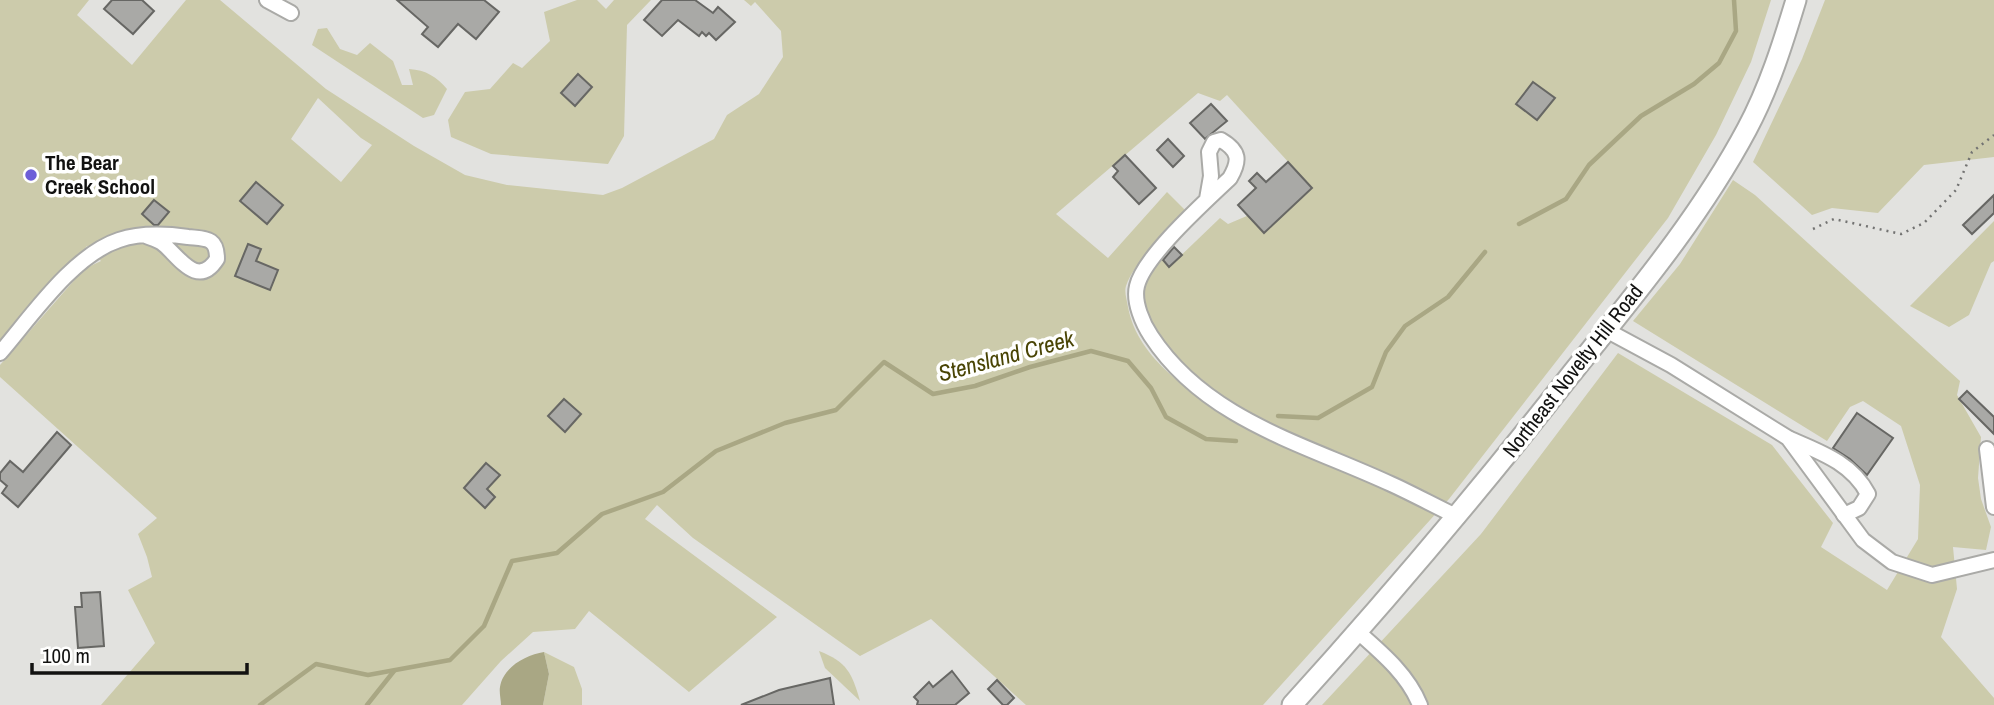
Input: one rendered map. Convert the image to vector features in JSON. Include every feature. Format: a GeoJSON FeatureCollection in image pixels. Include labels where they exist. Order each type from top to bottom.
{"type":"FeatureCollection","features":[{"type":"Feature","properties":{"kind":"main road","name":"Northeast Novelty Hill Road"},"geometry":{"type":"LineString","coordinates":[[1292,705],[1458,517],[1701,206],[1729,161],[1765,90],[1796,0]]}},
{"type":"Feature","properties":{"kind":"street"},"geometry":{"type":"LineString","coordinates":[[267,0],[291,13]]}},
{"type":"Feature","properties":{"kind":"street"},"geometry":{"type":"LineString","coordinates":[[1207,199],[1153,256],[1137,286],[1138,303],[1145,327],[1166,358],[1198,388],[1255,426],[1391,484],[1458,517]]}},
{"type":"Feature","properties":{"kind":"street"},"geometry":{"type":"LineString","coordinates":[[0,353],[61,282],[86,258],[101,247],[118,240],[146,236]]}},
{"type":"Feature","properties":{"kind":"street"},"geometry":{"type":"LineString","coordinates":[[1606,330],[1671,365],[1788,438],[1845,465],[1861,481],[1868,494],[1859,508],[1844,515]]}},
{"type":"Feature","properties":{"kind":"street"},"geometry":{"type":"LineString","coordinates":[[1788,438],[1863,540],[1892,562],[1922,573],[1941,574],[1994,560]]}},
{"type":"Feature","properties":{"kind":"street"},"geometry":{"type":"LineString","coordinates":[[1987,449],[1994,507]]}},
{"type":"Feature","properties":{"kind":"street"},"geometry":{"type":"LineString","coordinates":[[1358,632],[1408,683],[1420,705]]}},
{"type":"Feature","properties":{"kind":"path"},"geometry":{"type":"LineString","coordinates":[[1813,229],[1834,219],[1901,234],[1924,223],[1956,190],[1972,152],[1994,135]]}},
{"type":"Feature","properties":{"kind":"green space"},"geometry":{"type":"Polygon","coordinates":[[[0,0],[89,0],[77,15],[132,65],[186,0],[220,0],[326,89],[414,146],[465,175],[507,185],[603,195],[622,188],[714,139],[727,115],[759,94],[783,57],[781,31],[755,2],[751,6],[744,0],[1771,0],[1751,62],[1716,135],[1668,218],[1449,499],[1263,705],[1026,705],[931,619],[860,656],[693,538],[657,505],[645,519],[777,617],[689,692],[589,611],[575,629],[533,632],[501,661],[462,705],[101,705],[155,643],[128,590],[152,577],[138,534],[157,518],[0,377],[0,365],[84,269],[101,261],[87,246],[0,344],[0,0]],[[1198,93],[1056,214],[1108,258],[1167,192],[1186,211],[1144,256],[1130,276],[1125,288],[1128,307],[1143,344],[1155,359],[1185,386],[1234,421],[1244,414],[1195,381],[1176,363],[1158,339],[1143,307],[1146,284],[1152,269],[1161,258],[1170,266],[1220,218],[1228,224],[1312,188],[1227,95],[1220,101],[1198,93]],[[318,98],[291,139],[341,182],[372,145],[318,98]]]}},
{"type":"Feature","properties":{"kind":"green space"},"geometry":{"type":"Polygon","coordinates":[[[577,0],[597,0],[606,9],[614,0],[651,0],[627,25],[624,136],[608,164],[491,154],[451,137],[448,120],[465,92],[490,89],[513,63],[522,68],[550,41],[544,12],[577,0]]]}},
{"type":"Feature","properties":{"kind":"green space"},"geometry":{"type":"Polygon","coordinates":[[[1825,0],[1994,0],[1994,157],[1924,165],[1878,213],[1832,208],[1812,215],[1753,162],[1802,59],[1825,0]]]}},
{"type":"Feature","properties":{"kind":"green space"},"geometry":{"type":"Polygon","coordinates":[[[327,28],[340,49],[357,55],[370,43],[393,61],[402,85],[413,85],[409,69],[431,75],[439,81],[447,89],[434,115],[423,118],[312,45],[318,29],[327,28]]]}},
{"type":"Feature","properties":{"kind":"green space"},"geometry":{"type":"Polygon","coordinates":[[[1733,180],[1755,195],[1960,381],[1957,395],[1981,437],[1978,478],[1981,499],[1991,527],[1986,550],[1953,547],[1957,589],[1941,637],[1994,698],[1994,705],[1322,705],[1481,534],[1618,353],[1772,445],[1833,523],[1821,547],[1887,590],[1918,539],[1920,485],[1901,426],[1863,401],[1850,407],[1827,441],[1633,321],[1680,264],[1733,180]]]}},
{"type":"Feature","properties":{"kind":"green space"},"geometry":{"type":"Polygon","coordinates":[[[1994,221],[1994,261],[1969,315],[1949,327],[1910,306],[1994,221]]]}},
{"type":"Feature","properties":{"kind":"green space"},"geometry":{"type":"Polygon","coordinates":[[[819,651],[842,664],[847,670],[860,701],[825,668],[819,651]]]}},
{"type":"Feature","properties":{"kind":"green space"},"geometry":{"type":"Polygon","coordinates":[[[544,652],[574,667],[582,689],[582,705],[543,705],[549,674],[544,652]]]}},
{"type":"Feature","properties":{"kind":"shaded area"},"geometry":{"type":"Polygon","coordinates":[[[544,652],[549,674],[543,705],[501,705],[500,687],[510,668],[523,659],[544,652]]]}},
{"type":"Feature","properties":{"kind":"building"},"geometry":{"type":"Polygon","coordinates":[[[112,0],[142,0],[154,11],[133,34],[104,9],[112,0]]]}},
{"type":"Feature","properties":{"kind":"building"},"geometry":{"type":"Polygon","coordinates":[[[397,0],[484,0],[499,12],[476,39],[458,24],[438,47],[422,34],[428,27],[397,0]]]}},
{"type":"Feature","properties":{"kind":"building"},"geometry":{"type":"Polygon","coordinates":[[[662,0],[695,0],[713,13],[718,7],[735,22],[716,40],[709,33],[706,36],[702,32],[699,36],[678,20],[662,36],[644,20],[662,0]]]}},
{"type":"Feature","properties":{"kind":"building"},"geometry":{"type":"Polygon","coordinates":[[[578,74],[592,87],[575,106],[561,93],[578,74]]]}},
{"type":"Feature","properties":{"kind":"building"},"geometry":{"type":"Polygon","coordinates":[[[1533,82],[1555,98],[1537,120],[1516,104],[1533,82]]]}},
{"type":"Feature","properties":{"kind":"building"},"geometry":{"type":"Polygon","coordinates":[[[1211,104],[1227,121],[1205,139],[1190,123],[1211,104]]]}},
{"type":"Feature","properties":{"kind":"building"},"geometry":{"type":"Polygon","coordinates":[[[1168,139],[1184,156],[1173,167],[1157,150],[1168,139]]]}},
{"type":"Feature","properties":{"kind":"building"},"geometry":{"type":"Polygon","coordinates":[[[1125,155],[1156,188],[1139,204],[1113,177],[1118,171],[1113,166],[1125,155]]]}},
{"type":"Feature","properties":{"kind":"building"},"geometry":{"type":"Polygon","coordinates":[[[1288,162],[1312,188],[1264,233],[1238,205],[1256,188],[1249,181],[1257,173],[1266,182],[1288,162]]]}},
{"type":"Feature","properties":{"kind":"building"},"geometry":{"type":"Polygon","coordinates":[[[256,182],[283,205],[267,224],[240,201],[256,182]]]}},
{"type":"Feature","properties":{"kind":"building"},"geometry":{"type":"Polygon","coordinates":[[[1994,195],[1994,213],[1972,234],[1963,225],[1994,195]]]}},
{"type":"Feature","properties":{"kind":"building"},"geometry":{"type":"Polygon","coordinates":[[[154,200],[169,212],[158,225],[154,225],[142,214],[154,200]]]}},
{"type":"Feature","properties":{"kind":"building"},"geometry":{"type":"Polygon","coordinates":[[[248,244],[261,249],[256,261],[278,270],[270,290],[235,276],[248,244]]]}},
{"type":"Feature","properties":{"kind":"building"},"geometry":{"type":"Polygon","coordinates":[[[1174,247],[1182,255],[1169,267],[1163,260],[1174,247]]]}},
{"type":"Feature","properties":{"kind":"building"},"geometry":{"type":"Polygon","coordinates":[[[1967,391],[1994,417],[1994,434],[1959,399],[1967,391]]]}},
{"type":"Feature","properties":{"kind":"building"},"geometry":{"type":"Polygon","coordinates":[[[564,399],[581,414],[565,432],[548,416],[564,399]]]}},
{"type":"Feature","properties":{"kind":"building"},"geometry":{"type":"Polygon","coordinates":[[[1857,413],[1893,438],[1867,475],[1833,448],[1857,413]]]}},
{"type":"Feature","properties":{"kind":"building"},"geometry":{"type":"Polygon","coordinates":[[[57,432],[71,445],[18,507],[2,493],[7,486],[0,480],[0,473],[10,461],[23,472],[57,432]]]}},
{"type":"Feature","properties":{"kind":"building"},"geometry":{"type":"Polygon","coordinates":[[[486,463],[500,475],[487,489],[495,497],[485,508],[464,488],[486,463]]]}},
{"type":"Feature","properties":{"kind":"building"},"geometry":{"type":"Polygon","coordinates":[[[100,592],[104,646],[78,648],[75,607],[82,607],[81,593],[100,592]]]}},
{"type":"Feature","properties":{"kind":"building"},"geometry":{"type":"Polygon","coordinates":[[[952,671],[969,693],[955,705],[917,705],[918,701],[914,697],[929,682],[933,687],[952,671]]]}},
{"type":"Feature","properties":{"kind":"building"},"geometry":{"type":"Polygon","coordinates":[[[830,678],[834,705],[741,705],[779,690],[830,678]]]}},
{"type":"Feature","properties":{"kind":"building"},"geometry":{"type":"Polygon","coordinates":[[[997,680],[1014,698],[1007,705],[1003,705],[988,689],[997,680]]]}},
{"type":"Feature","properties":{"kind":"waterway","name":"Stensland Creek"},"geometry":{"type":"LineString","coordinates":[[1519,224],[1566,199],[1589,165],[1641,116],[1694,84],[1719,63],[1736,31],[1734,0]]}},
{"type":"Feature","properties":{"kind":"waterway","name":"Stensland Creek"},"geometry":{"type":"LineString","coordinates":[[1278,416],[1318,418],[1372,387],[1386,352],[1405,326],[1448,297],[1485,252]]}},
{"type":"Feature","properties":{"kind":"waterway","name":"Stensland Creek"},"geometry":{"type":"LineString","coordinates":[[260,705],[316,664],[368,675],[450,660],[484,626],[512,561],[557,553],[602,514],[663,492],[716,451],[785,423],[836,410],[884,362],[933,394],[975,386],[1030,367],[1091,351],[1128,361],[1151,388],[1166,417],[1206,439],[1236,441]]}},
{"type":"Feature","properties":{"kind":"waterway"},"geometry":{"type":"LineString","coordinates":[[367,705],[394,671]]}},
{"type":"Feature","properties":{"kind":"place","name":"The Bear Creek School"},"geometry":{"type":"Point","coordinates":[31,175]}}]}
